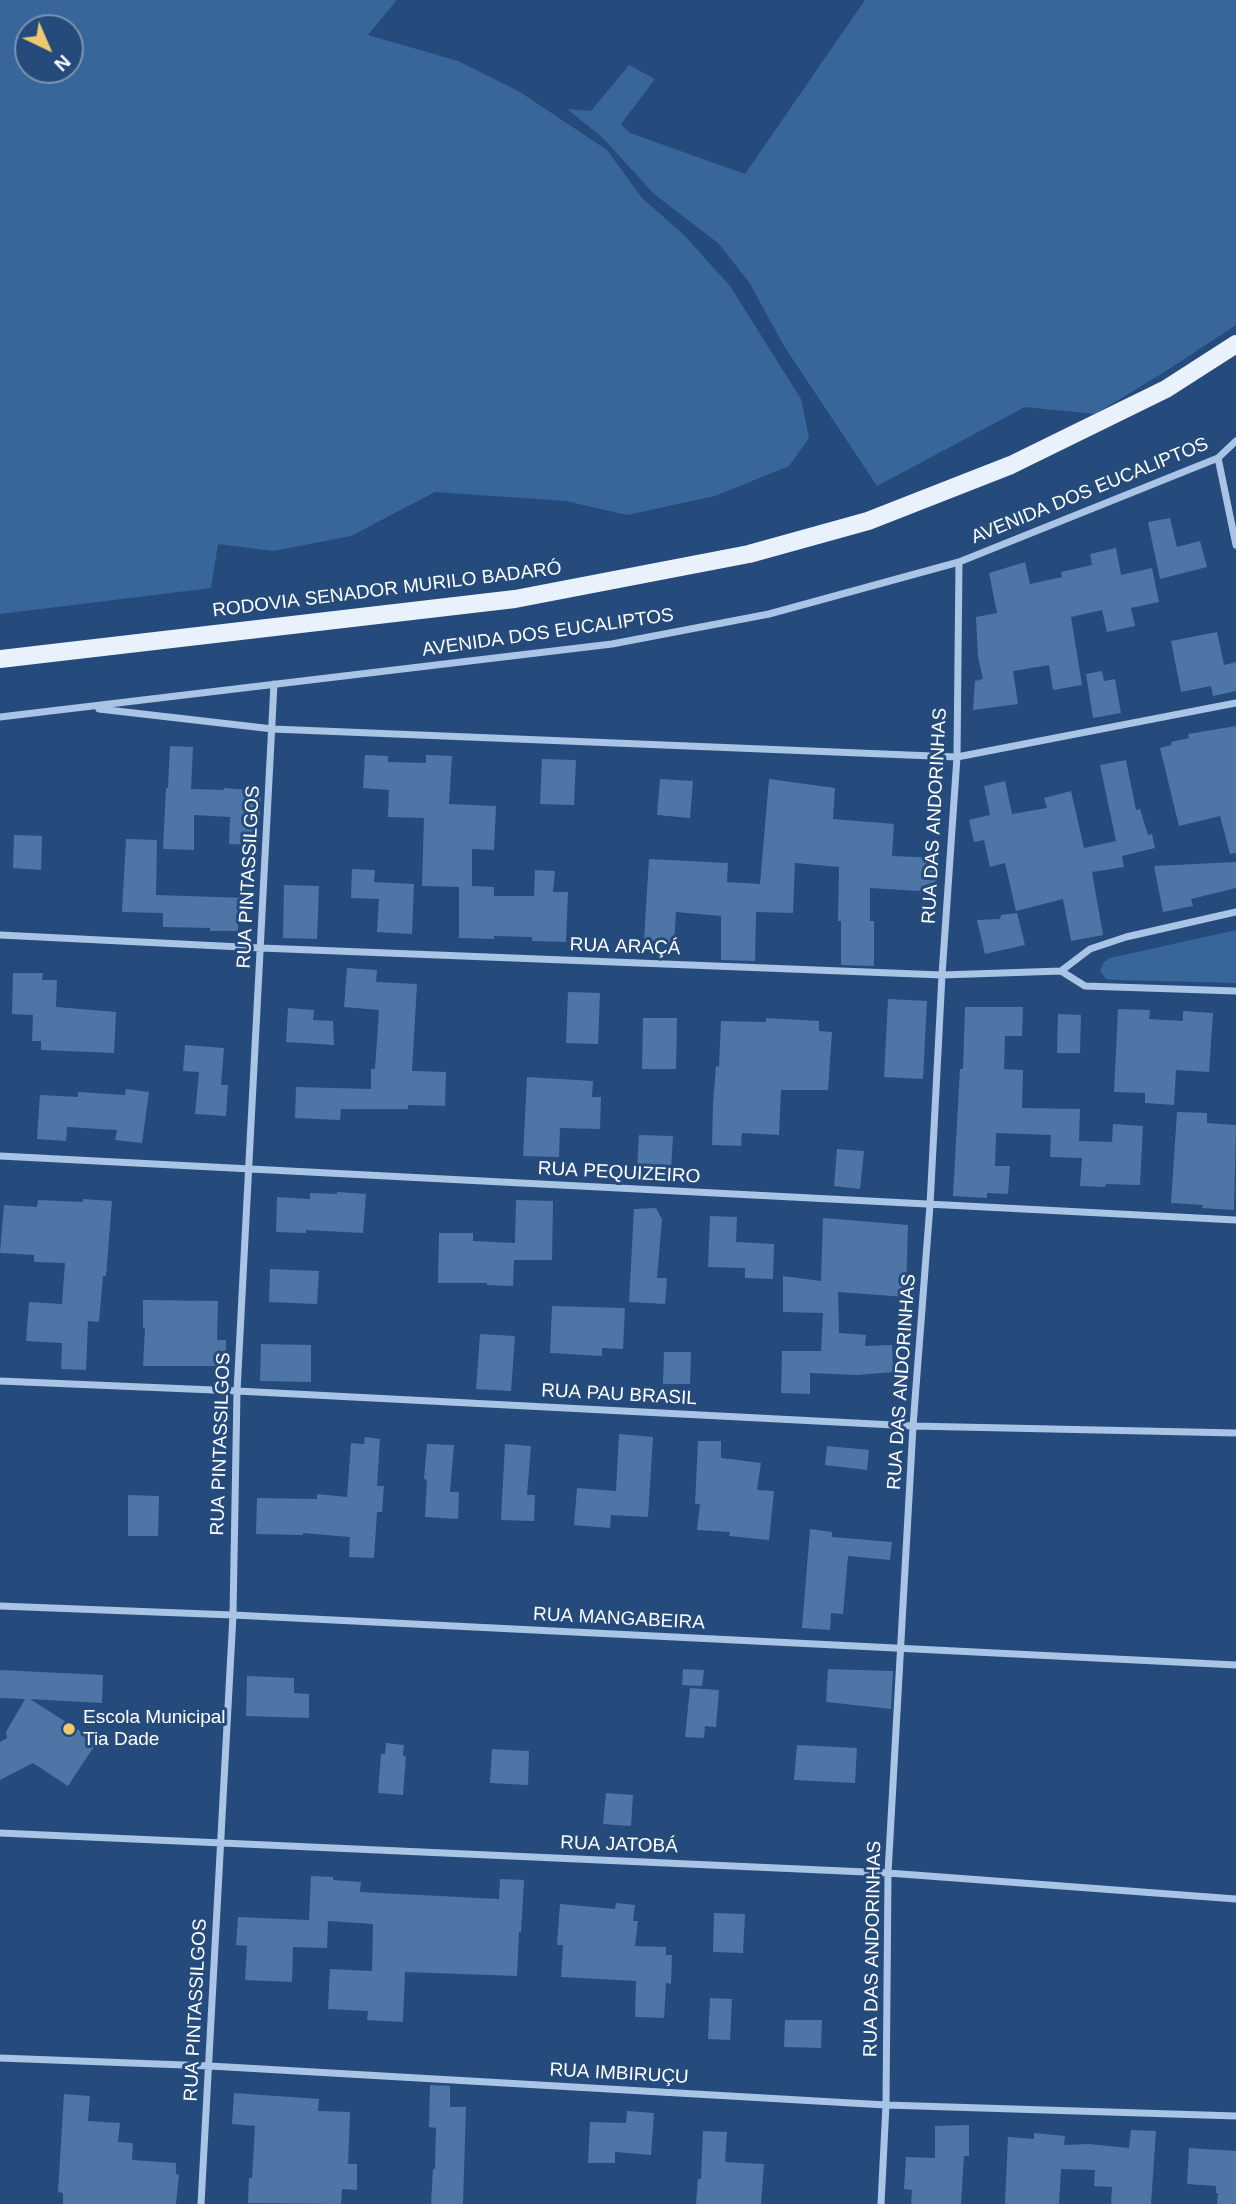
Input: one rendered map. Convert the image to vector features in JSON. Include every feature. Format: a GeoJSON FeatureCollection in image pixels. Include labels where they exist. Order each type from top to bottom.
{"type":"FeatureCollection","features":[{"type":"Feature","properties":{"kind":"main road","name":"RODOVIA SENADOR MURILO BADARÓ"},"geometry":{"type":"LineString","coordinates":[[0,659],[515,599],[749,554],[868,521],[1011,466],[1166,389],[1236,344]]}},
{"type":"Feature","properties":{"kind":"street","name":"AVENIDA DOS EUCALIPTOS"},"geometry":{"type":"LineString","coordinates":[[0,717],[612,644],[769,614],[959,562],[1218,458],[1236,441]]}},
{"type":"Feature","properties":{"kind":"street"},"geometry":{"type":"LineString","coordinates":[[1218,458],[1236,545]]}},
{"type":"Feature","properties":{"kind":"street","name":"RUA DAS ANDORINHAS"},"geometry":{"type":"LineString","coordinates":[[881,2204],[886,2105],[888,1873],[913,1426],[930,1205],[957,757],[959,562]]}},
{"type":"Feature","properties":{"kind":"street","name":"RUA PINTASSILGOS"},"geometry":{"type":"LineString","coordinates":[[201,2204],[233,1615],[237,1391],[274,684]]}},
{"type":"Feature","properties":{"kind":"street"},"geometry":{"type":"LineString","coordinates":[[87,708],[273,729],[957,757],[1236,703]]}},
{"type":"Feature","properties":{"kind":"street"},"geometry":{"type":"LineString","coordinates":[[1236,912],[1126,937],[1090,949],[1061,971],[1085,986],[1236,991]]}},
{"type":"Feature","properties":{"kind":"street","name":"RUA ARAÇÁ"},"geometry":{"type":"LineString","coordinates":[[0,935],[942,975],[1061,971]]}},
{"type":"Feature","properties":{"kind":"street","name":"RUA PEQUIZEIRO"},"geometry":{"type":"LineString","coordinates":[[0,1156],[1236,1220]]}},
{"type":"Feature","properties":{"kind":"street","name":"RUA PAU BRASIL"},"geometry":{"type":"LineString","coordinates":[[0,1381],[913,1426],[1236,1433]]}},
{"type":"Feature","properties":{"kind":"street","name":"RUA MANGABEIRA"},"geometry":{"type":"LineString","coordinates":[[0,1606],[233,1615],[1236,1665]]}},
{"type":"Feature","properties":{"kind":"street","name":"RUA JATOBÁ"},"geometry":{"type":"LineString","coordinates":[[0,1833],[888,1873],[1236,1899]]}},
{"type":"Feature","properties":{"kind":"street","name":"RUA IMBIRUÇU"},"geometry":{"type":"LineString","coordinates":[[0,2058],[210,2066],[886,2105],[1236,2116]]}},
{"type":"Feature","properties":{"kind":"shaded area"},"geometry":{"type":"Polygon","coordinates":[[[0,0],[397,0],[368,35],[458,61],[520,92],[607,150],[642,198],[684,235],[730,286],[801,399],[809,438],[789,466],[715,496],[627,515],[566,501],[435,492],[351,536],[273,551],[218,544],[211,588],[0,614],[0,0]]]}},
{"type":"Feature","properties":{"kind":"shaded area"},"geometry":{"type":"Polygon","coordinates":[[[865,0],[1236,0],[1236,325],[1095,414],[1025,407],[877,486],[784,346],[749,282],[718,243],[654,194],[603,138],[567,109],[591,111],[629,65],[655,79],[621,124],[630,133],[745,174],[865,0]]]}},
{"type":"Feature","properties":{"kind":"shaded area"},"geometry":{"type":"Polygon","coordinates":[[[1236,930],[1236,983],[1115,980],[1106,979],[1100,971],[1104,962],[1110,958],[1236,930]]]}},
{"type":"Feature","properties":{"kind":"building"},"geometry":{"type":"Polygon","coordinates":[[[1170,518],[1177,547],[1200,541],[1207,567],[1160,579],[1148,522],[1170,518]]]}},
{"type":"Feature","properties":{"kind":"building"},"geometry":{"type":"Polygon","coordinates":[[[1116,548],[1121,575],[1152,568],[1159,602],[1131,608],[1135,626],[1107,632],[1102,610],[1071,617],[1082,685],[1053,690],[1049,665],[1013,671],[1018,704],[973,710],[975,681],[983,679],[978,657],[976,617],[997,613],[989,573],[1025,562],[1030,584],[1062,577],[1061,572],[1092,565],[1090,554],[1116,548]]]}},
{"type":"Feature","properties":{"kind":"building"},"geometry":{"type":"Polygon","coordinates":[[[1217,632],[1224,665],[1236,662],[1236,691],[1213,696],[1211,686],[1181,692],[1171,641],[1217,632]]]}},
{"type":"Feature","properties":{"kind":"building"},"geometry":{"type":"Polygon","coordinates":[[[1102,671],[1104,681],[1115,679],[1121,713],[1093,718],[1086,674],[1102,671]]]}},
{"type":"Feature","properties":{"kind":"building"},"geometry":{"type":"Polygon","coordinates":[[[1236,726],[1236,853],[1230,854],[1220,816],[1179,826],[1160,748],[1189,738],[1188,734],[1236,726]]]}},
{"type":"Feature","properties":{"kind":"building"},"geometry":{"type":"Polygon","coordinates":[[[170,746],[193,747],[191,789],[261,791],[258,845],[229,844],[230,817],[194,815],[194,850],[163,849],[170,746]]]}},
{"type":"Feature","properties":{"kind":"building"},"geometry":{"type":"Polygon","coordinates":[[[365,755],[388,756],[388,762],[426,763],[426,755],[452,756],[449,804],[496,806],[494,850],[472,849],[472,886],[494,887],[494,896],[534,896],[535,870],[555,871],[553,892],[568,892],[566,942],[532,941],[532,937],[459,938],[459,887],[422,886],[424,818],[388,817],[389,790],[363,788],[365,755]]]}},
{"type":"Feature","properties":{"kind":"building"},"geometry":{"type":"Polygon","coordinates":[[[542,759],[576,760],[574,805],[540,804],[542,759]]]}},
{"type":"Feature","properties":{"kind":"building"},"geometry":{"type":"Polygon","coordinates":[[[1126,760],[1136,810],[1140,809],[1148,835],[1152,834],[1155,848],[1122,856],[1124,867],[1092,872],[1103,935],[1071,941],[1063,899],[1016,911],[1005,863],[990,867],[984,840],[974,842],[969,820],[990,815],[984,786],[1005,781],[1012,814],[1047,808],[1044,798],[1071,791],[1084,848],[1116,841],[1100,765],[1126,760]]]}},
{"type":"Feature","properties":{"kind":"building"},"geometry":{"type":"Polygon","coordinates":[[[660,779],[693,781],[690,818],[657,815],[660,779]]]}},
{"type":"Feature","properties":{"kind":"building"},"geometry":{"type":"Polygon","coordinates":[[[769,779],[835,788],[833,819],[894,824],[892,856],[938,858],[936,892],[870,888],[870,921],[874,921],[874,966],[841,965],[841,921],[838,921],[839,867],[795,863],[793,913],[756,912],[755,961],[721,960],[721,916],[676,912],[674,942],[644,940],[649,859],[728,863],[727,882],[760,884],[769,779]]]}},
{"type":"Feature","properties":{"kind":"building"},"geometry":{"type":"Polygon","coordinates":[[[14,835],[42,836],[41,870],[13,868],[14,835]]]}},
{"type":"Feature","properties":{"kind":"building"},"geometry":{"type":"Polygon","coordinates":[[[126,839],[157,840],[156,895],[246,898],[245,924],[238,924],[238,931],[163,927],[163,913],[122,912],[126,839]]]}},
{"type":"Feature","properties":{"kind":"building"},"geometry":{"type":"Polygon","coordinates":[[[1236,862],[1236,888],[1191,899],[1193,906],[1163,912],[1154,866],[1236,862]]]}},
{"type":"Feature","properties":{"kind":"building"},"geometry":{"type":"Polygon","coordinates":[[[352,869],[375,870],[374,882],[414,884],[412,934],[377,932],[379,899],[351,898],[352,869]]]}},
{"type":"Feature","properties":{"kind":"building"},"geometry":{"type":"Polygon","coordinates":[[[284,885],[319,886],[317,939],[283,938],[284,885]]]}},
{"type":"Feature","properties":{"kind":"building"},"geometry":{"type":"Polygon","coordinates":[[[1017,913],[1025,945],[985,954],[977,920],[1000,919],[1001,915],[1017,913]]]}},
{"type":"Feature","properties":{"kind":"building"},"geometry":{"type":"Polygon","coordinates":[[[347,968],[377,970],[376,982],[417,984],[412,1071],[446,1072],[445,1106],[341,1109],[340,1120],[295,1118],[296,1087],[371,1089],[379,1010],[344,1007],[347,968]]]}},
{"type":"Feature","properties":{"kind":"building"},"geometry":{"type":"Polygon","coordinates":[[[13,973],[43,973],[42,980],[57,980],[56,1007],[116,1012],[114,1053],[41,1050],[41,1041],[32,1041],[33,1015],[12,1014],[13,973]]]}},
{"type":"Feature","properties":{"kind":"building"},"geometry":{"type":"Polygon","coordinates":[[[568,992],[600,993],[598,1044],[566,1043],[568,992]]]}},
{"type":"Feature","properties":{"kind":"building"},"geometry":{"type":"Polygon","coordinates":[[[888,999],[927,1001],[923,1079],[884,1077],[888,999]]]}},
{"type":"Feature","properties":{"kind":"building"},"geometry":{"type":"Polygon","coordinates":[[[965,1007],[1023,1007],[1022,1036],[1005,1036],[1004,1069],[1023,1070],[1022,1108],[1080,1109],[1079,1141],[1112,1142],[1113,1124],[1143,1126],[1140,1185],[1080,1186],[1082,1158],[1050,1157],[1051,1135],[996,1133],[995,1166],[1010,1166],[1008,1194],[987,1193],[987,1198],[953,1196],[965,1007]]]}},
{"type":"Feature","properties":{"kind":"building"},"geometry":{"type":"Polygon","coordinates":[[[288,1008],[314,1010],[313,1020],[333,1021],[334,1045],[286,1042],[288,1008]]]}},
{"type":"Feature","properties":{"kind":"building"},"geometry":{"type":"Polygon","coordinates":[[[1118,1009],[1150,1010],[1149,1019],[1183,1021],[1183,1011],[1213,1013],[1209,1072],[1176,1070],[1174,1105],[1145,1103],[1145,1093],[1114,1092],[1118,1009]]]}},
{"type":"Feature","properties":{"kind":"building"},"geometry":{"type":"Polygon","coordinates":[[[1058,1014],[1081,1015],[1080,1053],[1057,1053],[1058,1014]]]}},
{"type":"Feature","properties":{"kind":"building"},"geometry":{"type":"Polygon","coordinates":[[[643,1018],[677,1018],[676,1069],[642,1069],[643,1018]]]}},
{"type":"Feature","properties":{"kind":"building"},"geometry":{"type":"Polygon","coordinates":[[[766,1018],[819,1021],[819,1031],[832,1032],[828,1090],[781,1090],[779,1135],[742,1133],[741,1146],[712,1145],[721,1021],[766,1022],[766,1018]]]}},
{"type":"Feature","properties":{"kind":"building"},"geometry":{"type":"Polygon","coordinates":[[[185,1045],[224,1048],[221,1085],[228,1085],[226,1116],[195,1114],[199,1072],[183,1071],[185,1045]]]}},
{"type":"Feature","properties":{"kind":"building"},"geometry":{"type":"Polygon","coordinates":[[[527,1077],[593,1081],[592,1097],[601,1097],[600,1129],[560,1128],[559,1157],[523,1156],[527,1077]]]}},
{"type":"Feature","properties":{"kind":"building"},"geometry":{"type":"Polygon","coordinates":[[[126,1089],[149,1092],[142,1143],[115,1140],[117,1130],[67,1127],[66,1141],[37,1139],[40,1095],[78,1097],[78,1092],[125,1095],[126,1089]]]}},
{"type":"Feature","properties":{"kind":"building"},"geometry":{"type":"Polygon","coordinates":[[[1177,1112],[1207,1113],[1207,1123],[1236,1125],[1234,1210],[1171,1203],[1177,1112]]]}},
{"type":"Feature","properties":{"kind":"building"},"geometry":{"type":"Polygon","coordinates":[[[639,1135],[673,1136],[671,1170],[637,1168],[639,1135]]]}},
{"type":"Feature","properties":{"kind":"building"},"geometry":{"type":"Polygon","coordinates":[[[837,1149],[864,1151],[860,1189],[834,1186],[837,1149]]]}},
{"type":"Feature","properties":{"kind":"building"},"geometry":{"type":"Polygon","coordinates":[[[310,1193],[366,1194],[363,1233],[306,1230],[306,1233],[276,1232],[277,1197],[310,1199],[310,1193]]]}},
{"type":"Feature","properties":{"kind":"building"},"geometry":{"type":"Polygon","coordinates":[[[83,1199],[112,1201],[106,1276],[103,1276],[99,1322],[88,1321],[86,1370],[61,1369],[62,1343],[26,1341],[29,1302],[62,1304],[65,1263],[34,1262],[34,1255],[0,1253],[4,1205],[37,1207],[38,1200],[83,1202],[83,1199]]]}},
{"type":"Feature","properties":{"kind":"building"},"geometry":{"type":"Polygon","coordinates":[[[516,1200],[553,1201],[552,1260],[514,1260],[513,1286],[438,1283],[439,1233],[473,1233],[473,1241],[515,1243],[516,1200]]]}},
{"type":"Feature","properties":{"kind":"building"},"geometry":{"type":"Polygon","coordinates":[[[656,1208],[662,1219],[657,1278],[667,1278],[665,1304],[629,1302],[634,1209],[656,1208]]]}},
{"type":"Feature","properties":{"kind":"building"},"geometry":{"type":"Polygon","coordinates":[[[710,1216],[737,1217],[736,1242],[774,1244],[773,1279],[745,1278],[745,1268],[708,1267],[710,1216]]]}},
{"type":"Feature","properties":{"kind":"building"},"geometry":{"type":"Polygon","coordinates":[[[823,1218],[908,1225],[906,1297],[838,1292],[839,1333],[866,1335],[865,1346],[892,1345],[893,1372],[857,1375],[810,1373],[810,1394],[781,1393],[782,1351],[821,1351],[823,1313],[783,1312],[783,1276],[821,1281],[823,1218]]]}},
{"type":"Feature","properties":{"kind":"building"},"geometry":{"type":"Polygon","coordinates":[[[270,1269],[319,1271],[317,1304],[269,1302],[270,1269]]]}},
{"type":"Feature","properties":{"kind":"building"},"geometry":{"type":"Polygon","coordinates":[[[143,1300],[218,1301],[217,1340],[226,1340],[226,1366],[143,1366],[143,1300]]]}},
{"type":"Feature","properties":{"kind":"building"},"geometry":{"type":"Polygon","coordinates":[[[552,1306],[625,1308],[623,1349],[602,1348],[602,1356],[550,1353],[552,1306]]]}},
{"type":"Feature","properties":{"kind":"building"},"geometry":{"type":"Polygon","coordinates":[[[480,1334],[515,1336],[511,1391],[476,1389],[480,1334]]]}},
{"type":"Feature","properties":{"kind":"building"},"geometry":{"type":"Polygon","coordinates":[[[261,1344],[311,1345],[311,1382],[260,1381],[261,1344]]]}},
{"type":"Feature","properties":{"kind":"building"},"geometry":{"type":"Polygon","coordinates":[[[664,1352],[691,1352],[690,1384],[663,1384],[664,1352]]]}},
{"type":"Feature","properties":{"kind":"building"},"geometry":{"type":"Polygon","coordinates":[[[619,1434],[653,1437],[648,1517],[611,1515],[610,1528],[574,1525],[577,1488],[616,1491],[619,1434]]]}},
{"type":"Feature","properties":{"kind":"building"},"geometry":{"type":"Polygon","coordinates":[[[365,1437],[380,1439],[377,1486],[384,1486],[382,1512],[377,1512],[374,1558],[349,1557],[350,1537],[303,1533],[256,1534],[257,1498],[317,1499],[317,1494],[347,1497],[351,1443],[364,1444],[365,1437]]]}},
{"type":"Feature","properties":{"kind":"building"},"geometry":{"type":"Polygon","coordinates":[[[698,1441],[721,1441],[721,1458],[761,1463],[757,1490],[774,1491],[769,1540],[729,1536],[730,1532],[697,1530],[700,1504],[695,1504],[698,1441]]]}},
{"type":"Feature","properties":{"kind":"building"},"geometry":{"type":"Polygon","coordinates":[[[427,1444],[454,1445],[450,1492],[459,1492],[458,1519],[425,1517],[427,1444]]]}},
{"type":"Feature","properties":{"kind":"building"},"geometry":{"type":"Polygon","coordinates":[[[505,1444],[531,1446],[527,1495],[535,1495],[534,1521],[501,1520],[505,1444]]]}},
{"type":"Feature","properties":{"kind":"building"},"geometry":{"type":"Polygon","coordinates":[[[827,1446],[869,1450],[867,1470],[825,1465],[827,1446]]]}},
{"type":"Feature","properties":{"kind":"building"},"geometry":{"type":"Polygon","coordinates":[[[128,1495],[159,1496],[158,1536],[128,1536],[128,1495]]]}},
{"type":"Feature","properties":{"kind":"building"},"geometry":{"type":"Polygon","coordinates":[[[810,1529],[832,1532],[832,1537],[892,1542],[890,1560],[848,1556],[843,1614],[831,1613],[830,1630],[802,1628],[810,1529]]]}},
{"type":"Feature","properties":{"kind":"building"},"geometry":{"type":"Polygon","coordinates":[[[683,1669],[704,1670],[702,1686],[682,1685],[683,1669]]]}},
{"type":"Feature","properties":{"kind":"building"},"geometry":{"type":"Polygon","coordinates":[[[828,1669],[893,1671],[891,1709],[826,1702],[828,1669]]]}},
{"type":"Feature","properties":{"kind":"building","name":"Escola Municipal Tia Dade"},"geometry":{"type":"Polygon","coordinates":[[[0,1670],[103,1675],[102,1703],[30,1699],[97,1742],[68,1786],[33,1763],[0,1780],[0,1742],[7,1738],[6,1732],[25,1699],[0,1698],[0,1670]]]}},
{"type":"Feature","properties":{"kind":"building"},"geometry":{"type":"Polygon","coordinates":[[[247,1676],[294,1678],[294,1693],[309,1694],[309,1718],[246,1716],[247,1676]]]}},
{"type":"Feature","properties":{"kind":"building"},"geometry":{"type":"Polygon","coordinates":[[[690,1688],[719,1690],[716,1727],[705,1726],[704,1738],[685,1737],[690,1688]]]}},
{"type":"Feature","properties":{"kind":"building"},"geometry":{"type":"Polygon","coordinates":[[[386,1743],[404,1745],[403,1756],[406,1756],[403,1795],[378,1793],[381,1754],[385,1754],[386,1743]]]}},
{"type":"Feature","properties":{"kind":"building"},"geometry":{"type":"Polygon","coordinates":[[[797,1745],[857,1748],[855,1783],[794,1780],[797,1745]]]}},
{"type":"Feature","properties":{"kind":"building"},"geometry":{"type":"Polygon","coordinates":[[[492,1749],[529,1751],[528,1785],[490,1783],[492,1749]]]}},
{"type":"Feature","properties":{"kind":"building"},"geometry":{"type":"Polygon","coordinates":[[[606,1793],[633,1795],[631,1826],[603,1824],[606,1793]]]}},
{"type":"Feature","properties":{"kind":"building"},"geometry":{"type":"Polygon","coordinates":[[[311,1876],[361,1882],[360,1892],[499,1899],[500,1879],[524,1880],[517,1976],[405,1972],[403,2022],[367,2020],[368,2011],[328,2009],[330,1969],[372,1971],[373,1924],[328,1921],[327,1948],[293,1947],[292,1982],[245,1980],[247,1946],[236,1945],[238,1917],[309,1920],[311,1876]]]}},
{"type":"Feature","properties":{"kind":"building"},"geometry":{"type":"Polygon","coordinates":[[[616,1903],[635,1905],[633,1921],[638,1921],[635,1946],[666,1947],[666,1955],[672,1955],[671,1984],[666,1983],[664,2018],[635,2017],[636,1981],[561,1977],[563,1945],[557,1945],[560,1904],[615,1909],[616,1903]]]}},
{"type":"Feature","properties":{"kind":"building"},"geometry":{"type":"Polygon","coordinates":[[[714,1913],[745,1914],[743,1953],[713,1952],[714,1913]]]}},
{"type":"Feature","properties":{"kind":"building"},"geometry":{"type":"Polygon","coordinates":[[[710,1998],[732,1999],[730,2040],[708,2039],[710,1998]]]}},
{"type":"Feature","properties":{"kind":"building"},"geometry":{"type":"Polygon","coordinates":[[[785,2020],[822,2020],[821,2048],[784,2047],[785,2020]]]}},
{"type":"Feature","properties":{"kind":"building"},"geometry":{"type":"Polygon","coordinates":[[[430,2085],[450,2086],[450,2107],[466,2107],[463,2204],[431,2204],[436,2128],[429,2127],[430,2085]]]}},
{"type":"Feature","properties":{"kind":"building"},"geometry":{"type":"Polygon","coordinates":[[[234,2093],[319,2099],[318,2111],[350,2112],[348,2164],[357,2164],[357,2190],[342,2189],[341,2204],[248,2203],[255,2126],[232,2124],[234,2093]]]}},
{"type":"Feature","properties":{"kind":"building"},"geometry":{"type":"Polygon","coordinates":[[[64,2094],[90,2096],[88,2121],[120,2123],[118,2142],[133,2143],[132,2160],[176,2163],[176,2174],[179,2175],[176,2204],[63,2204],[63,2193],[58,2192],[64,2094]]]}},
{"type":"Feature","properties":{"kind":"building"},"geometry":{"type":"Polygon","coordinates":[[[627,2111],[654,2113],[651,2155],[615,2152],[615,2163],[588,2163],[590,2122],[626,2123],[627,2111]]]}},
{"type":"Feature","properties":{"kind":"building"},"geometry":{"type":"Polygon","coordinates":[[[969,2125],[969,2156],[964,2156],[961,2204],[911,2204],[912,2190],[904,2189],[906,2157],[935,2158],[935,2126],[969,2125]]]}},
{"type":"Feature","properties":{"kind":"building"},"geometry":{"type":"Polygon","coordinates":[[[1131,2130],[1156,2131],[1151,2204],[1111,2204],[1112,2187],[1094,2186],[1095,2170],[1061,2169],[1059,2204],[1005,2204],[1008,2137],[1034,2139],[1034,2133],[1065,2136],[1064,2145],[1088,2144],[1129,2148],[1131,2130]]]}},
{"type":"Feature","properties":{"kind":"building"},"geometry":{"type":"Polygon","coordinates":[[[703,2131],[727,2132],[725,2162],[764,2164],[761,2204],[696,2204],[698,2179],[701,2179],[703,2131]]]}},
{"type":"Feature","properties":{"kind":"building"},"geometry":{"type":"Polygon","coordinates":[[[1189,2148],[1236,2151],[1236,2204],[1217,2204],[1216,2186],[1187,2184],[1189,2148]]]}},
{"type":"Feature","properties":{"kind":"place","name":"Escola Municipal Tia Dade"},"geometry":{"type":"Point","coordinates":[69,1729]}}]}
